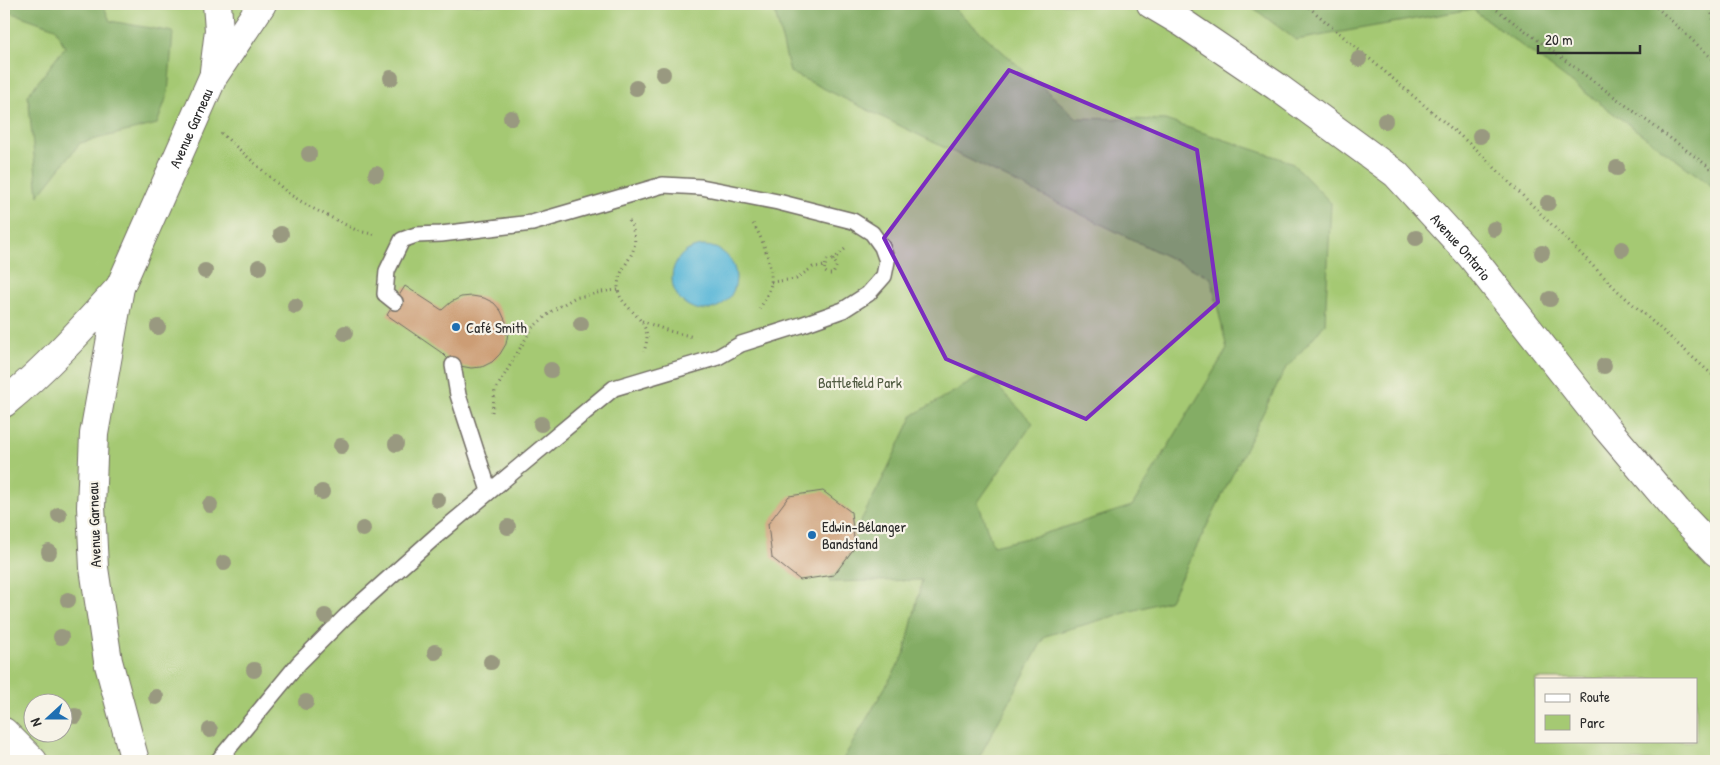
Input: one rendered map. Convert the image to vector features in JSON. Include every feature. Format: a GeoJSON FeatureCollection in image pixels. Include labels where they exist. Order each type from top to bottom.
{"type":"FeatureCollection","features":[{"type":"Feature","properties":{"kind":"street","name":"Avenue Garneau"},"geometry":{"type":"LineString","coordinates":[[213,77],[219,30],[218,4]]}},
{"type":"Feature","properties":{"kind":"street","name":"Avenue Garneau"},"geometry":{"type":"LineString","coordinates":[[136,761],[108,661],[94,568],[91,507],[94,434],[120,287],[213,77],[262,4]]}},
{"type":"Feature","properties":{"kind":"street","name":"Avenue Ontario"},"geometry":{"type":"LineString","coordinates":[[1151,4],[1183,23],[1276,86],[1396,174],[1471,256],[1605,426],[1677,511],[1716,552]]}},
{"type":"Feature","properties":{"kind":"street","name":"Avenue Garneau"},"geometry":{"type":"LineString","coordinates":[[4,403],[26,385],[86,325],[120,287]]}},
{"type":"Feature","properties":{"kind":"street"},"geometry":{"type":"LineString","coordinates":[[4,732],[34,761]]}},
{"type":"Feature","properties":{"kind":"lane"},"geometry":{"type":"LineString","coordinates":[[218,761],[300,663],[339,624],[436,536],[614,388],[718,357],[741,344],[801,326],[843,310],[868,294],[884,276],[886,261],[882,247],[872,233],[853,222],[778,202],[701,187],[663,184],[526,224],[441,234],[416,234],[402,240],[387,271],[385,294],[395,302]]}},
{"type":"Feature","properties":{"kind":"lane"},"geometry":{"type":"LineString","coordinates":[[453,365],[458,395],[489,491]]}},
{"type":"Feature","properties":{"kind":"path"},"geometry":{"type":"LineString","coordinates":[[1305,4],[1477,150],[1618,291],[1716,378]]}},
{"type":"Feature","properties":{"kind":"path"},"geometry":{"type":"LineString","coordinates":[[1489,4],[1716,172]]}},
{"type":"Feature","properties":{"kind":"path"},"geometry":{"type":"LineString","coordinates":[[1653,4],[1716,62]]}},
{"type":"Feature","properties":{"kind":"path"},"geometry":{"type":"LineString","coordinates":[[1709,4],[1716,28]]}},
{"type":"Feature","properties":{"kind":"path"},"geometry":{"type":"LineString","coordinates":[[197,111],[289,194],[312,208],[358,230],[402,240]]}},
{"type":"Feature","properties":{"kind":"path"},"geometry":{"type":"LineString","coordinates":[[610,200],[627,217],[634,230],[635,244],[630,260],[620,274],[618,290],[642,321],[647,337],[643,357],[628,384]]}},
{"type":"Feature","properties":{"kind":"path"},"geometry":{"type":"LineString","coordinates":[[748,219],[758,231],[769,262],[771,282],[756,314]]}},
{"type":"Feature","properties":{"kind":"path"},"geometry":{"type":"LineString","coordinates":[[827,260],[833,260],[837,265],[834,274],[828,274],[824,271],[825,266],[827,260]]}},
{"type":"Feature","properties":{"kind":"path"},"geometry":{"type":"LineString","coordinates":[[771,282],[796,279],[813,267],[825,266]]}},
{"type":"Feature","properties":{"kind":"path"},"geometry":{"type":"LineString","coordinates":[[492,415],[495,391],[532,328],[552,311],[574,298],[618,290]]}},
{"type":"Feature","properties":{"kind":"path"},"geometry":{"type":"LineString","coordinates":[[642,321],[669,331],[695,337]]}},
{"type":"Feature","properties":{"kind":"path"},"geometry":{"type":"LineString","coordinates":[[508,333],[532,328]]}},
{"type":"Feature","properties":{"kind":"highlighted area"},"geometry":{"type":"Polygon","coordinates":[[[1009,70],[1197,150],[1218,302],[1086,419],[946,359],[884,238],[1009,70]]]}},
{"type":"Feature","properties":{"kind":"green space","name":"Battlefield Park"},"geometry":{"type":"Polygon","coordinates":[[[4,4],[1583,4],[1716,101],[1716,761],[4,761],[4,4]]]}},
{"type":"Feature","properties":{"kind":"green space"},"geometry":{"type":"Polygon","coordinates":[[[4,4],[103,4],[110,21],[173,32],[168,93],[157,124],[80,143],[38,196],[28,95],[65,47],[55,28],[4,10],[4,4]]]}},
{"type":"Feature","properties":{"kind":"green space"},"geometry":{"type":"Polygon","coordinates":[[[773,4],[949,4],[1077,118],[1165,120],[1291,162],[1331,203],[1325,324],[1284,371],[1170,600],[1045,636],[977,761],[842,761],[904,655],[922,580],[829,582],[883,478],[913,415],[985,374],[1033,423],[978,502],[993,546],[1040,535],[1132,506],[1227,349],[1211,278],[790,72],[773,4]]]}},
{"type":"Feature","properties":{"kind":"green space"},"geometry":{"type":"Polygon","coordinates":[[[1248,4],[1716,4],[1716,189],[1472,9],[1296,40],[1248,4]]]}},
{"type":"Feature","properties":{"kind":"water"},"geometry":{"type":"Polygon","coordinates":[[[704,246],[722,252],[730,260],[736,278],[730,296],[722,304],[704,310],[686,304],[678,296],[672,278],[678,260],[686,252],[704,246]]]}},
{"type":"Feature","properties":{"kind":"building","name":"Café Smith"},"geometry":{"type":"Polygon","coordinates":[[[405,286],[442,310],[451,302],[461,297],[484,298],[494,303],[501,311],[508,333],[506,344],[500,354],[492,362],[482,367],[460,366],[450,361],[442,353],[387,315],[405,286]]]}},
{"type":"Feature","properties":{"kind":"building","name":"Edwin-Bélanger Bandstand"},"geometry":{"type":"Polygon","coordinates":[[[823,491],[851,512],[855,547],[834,575],[800,580],[772,558],[768,524],[789,496],[823,491]]]}},
{"type":"Feature","properties":{"kind":"place","name":"Café Smith"},"geometry":{"type":"Point","coordinates":[456,327]}},
{"type":"Feature","properties":{"kind":"place","name":"Edwin-Bélanger Bandstand"},"geometry":{"type":"Point","coordinates":[812,535]}}]}
